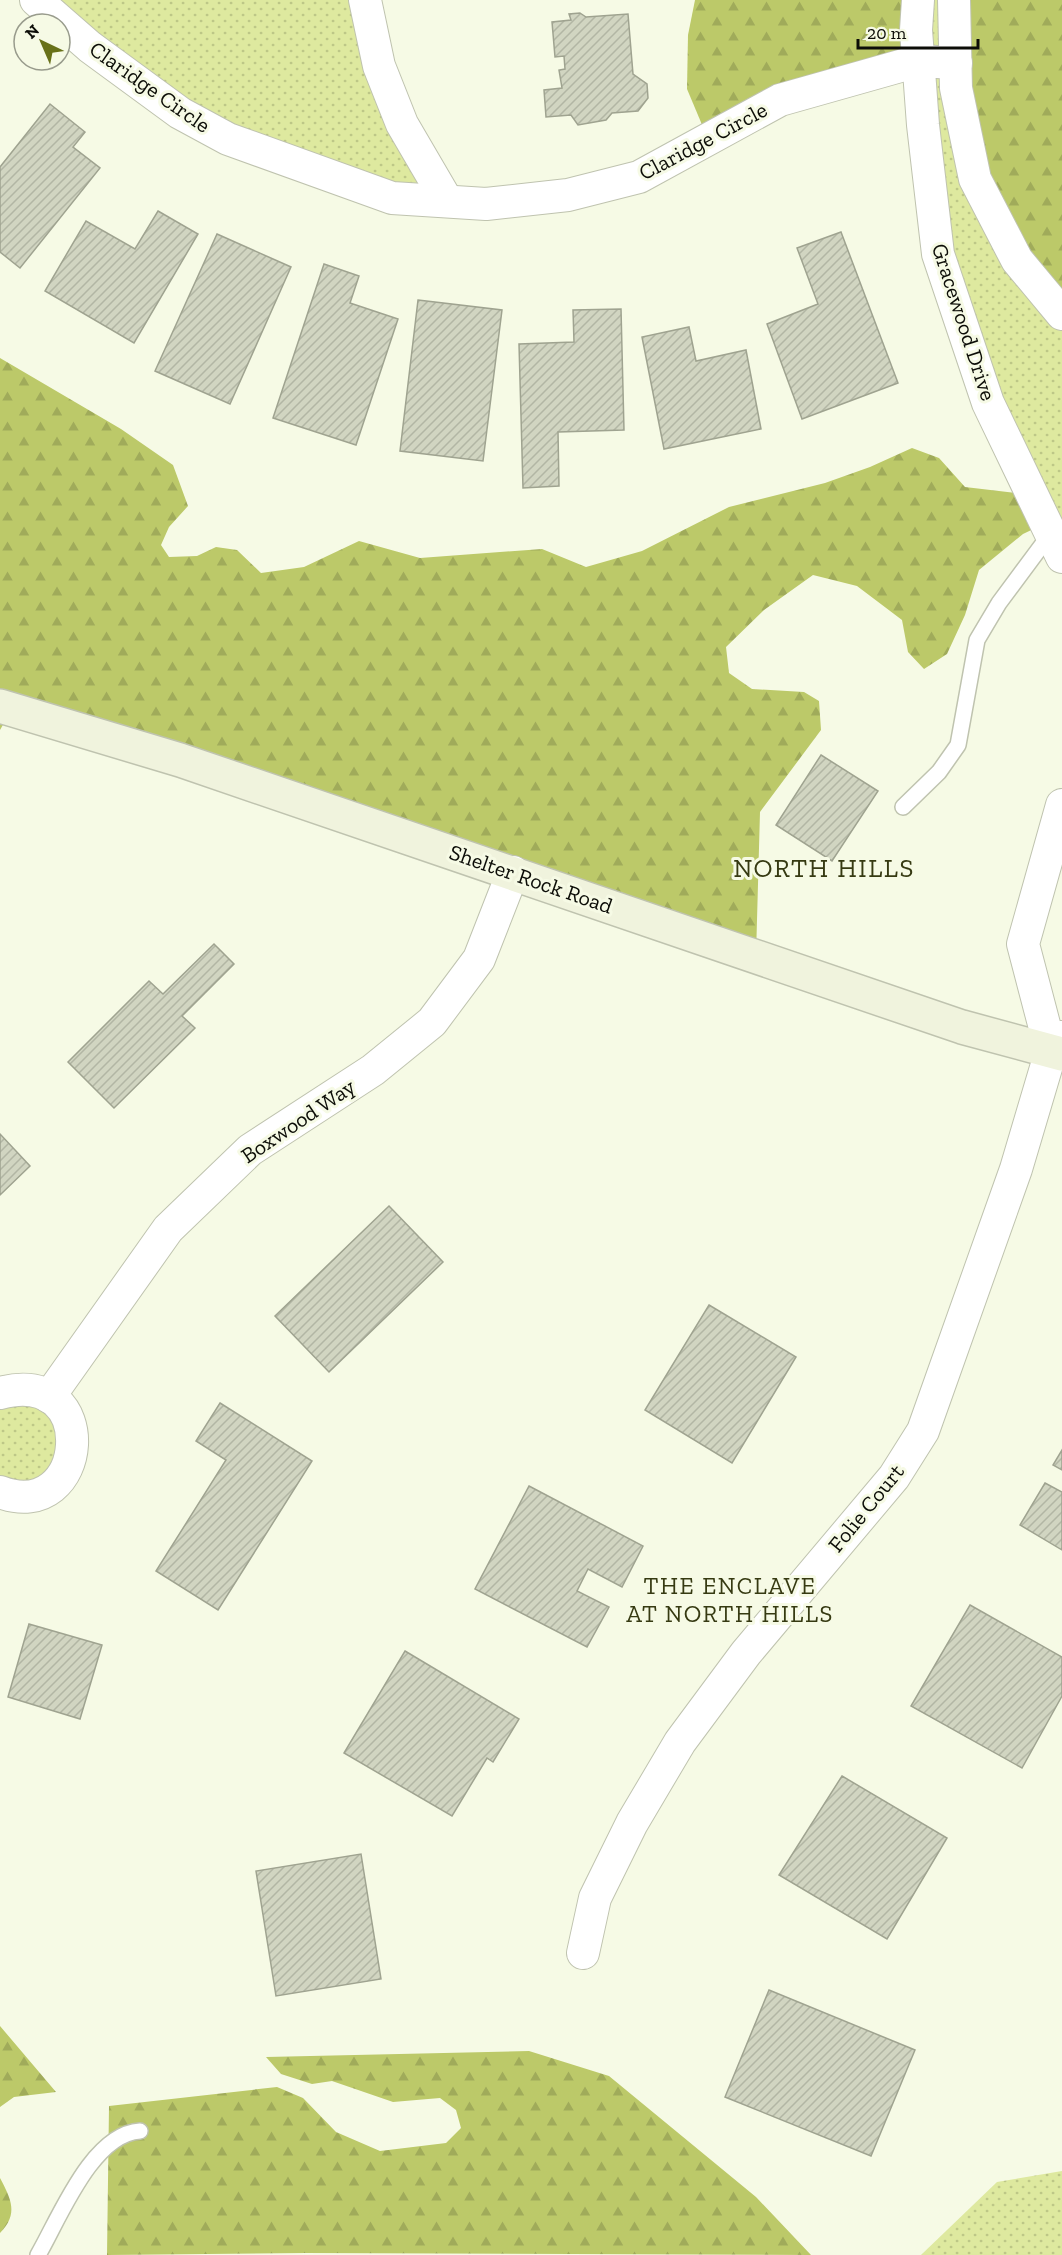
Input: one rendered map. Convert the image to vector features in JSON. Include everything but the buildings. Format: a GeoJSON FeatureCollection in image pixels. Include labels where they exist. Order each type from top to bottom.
{"type":"FeatureCollection","features":[{"type":"Feature","properties":{"kind":"main road","name":"Shelter Rock Road"},"geometry":{"type":"LineString","coordinates":[[0,706],[180,760],[962,1027],[1058,1048]]}},
{"type":"Feature","properties":{"kind":"street","name":"Claridge Circle"},"geometry":{"type":"LineString","coordinates":[[36,0],[90,47],[180,113],[228,139],[392,198],[486,204],[568,195],[639,177],[780,100],[918,61],[956,63]]}},
{"type":"Feature","properties":{"kind":"street"},"geometry":{"type":"LineString","coordinates":[[365,0],[379,66],[402,124],[447,201]]}},
{"type":"Feature","properties":{"kind":"street","name":"Gracewood Drive"},"geometry":{"type":"LineString","coordinates":[[918,0],[916,30],[922,125],[938,254],[988,403],[1056,545]]}},
{"type":"Feature","properties":{"kind":"street"},"geometry":{"type":"LineString","coordinates":[[954,0],[956,88],[975,179],[1017,260],[1062,314]]}},
{"type":"Feature","properties":{"kind":"street"},"geometry":{"type":"LineString","coordinates":[[1058,1048],[1023,944],[1062,805]]}},
{"type":"Feature","properties":{"kind":"street","name":"Boxwood Way"},"geometry":{"type":"LineString","coordinates":[[48,1397],[168,1229],[250,1150],[373,1070],[432,1022],[479,959],[513,872]]}},
{"type":"Feature","properties":{"kind":"street","name":"Folie Court"},"geometry":{"type":"LineString","coordinates":[[583,1953],[595,1898],[632,1823],[680,1743],[746,1653],[894,1477],[924,1431],[1058,1048]]}},
{"type":"Feature","properties":{"kind":"street"},"geometry":{"type":"LineString","coordinates":[[0,1393],[24,1389],[48,1397],[63,1409],[71,1425],[74,1444],[70,1462],[61,1478],[46,1490],[28,1497],[10,1496],[0,1492]]}},
{"type":"Feature","properties":{"kind":"lane"},"geometry":{"type":"LineString","coordinates":[[903,807],[939,772],[958,745],[978,640],[999,603],[1056,545]]}},
{"type":"Feature","properties":{"kind":"lane"},"geometry":{"type":"LineString","coordinates":[[38,2255],[92,2160],[116,2139],[128,2132],[140,2132]]}},
{"type":"Feature","properties":{"kind":"green space"},"geometry":{"type":"Polygon","coordinates":[[[36,0],[365,0],[447,201],[228,139],[72,26],[72,12],[53,12],[36,0]]]}},
{"type":"Feature","properties":{"kind":"green space"},"geometry":{"type":"Polygon","coordinates":[[[695,0],[918,0],[918,61],[708,139],[687,89],[688,35],[695,0]]]}},
{"type":"Feature","properties":{"kind":"green space"},"geometry":{"type":"Polygon","coordinates":[[[918,0],[954,0],[1062,314],[1062,557],[938,254],[918,0]]]}},
{"type":"Feature","properties":{"kind":"green space"},"geometry":{"type":"Polygon","coordinates":[[[954,0],[1062,0],[1062,314],[975,179],[954,0]]]}},
{"type":"Feature","properties":{"kind":"green space"},"geometry":{"type":"Polygon","coordinates":[[[0,358],[121,429],[173,465],[188,506],[169,527],[161,545],[169,557],[197,556],[216,547],[237,550],[261,573],[304,567],[359,541],[420,558],[542,549],[586,567],[642,551],[729,507],[825,483],[870,467],[912,448],[939,458],[965,487],[1032,495],[1046,523],[1023,534],[979,570],[965,615],[947,654],[924,669],[908,652],[902,620],[857,586],[813,575],[764,610],[726,647],[729,673],[752,689],[804,692],[819,701],[821,730],[760,812],[756,956],[12,709],[0,730],[0,358]]]}},
{"type":"Feature","properties":{"kind":"green space"},"geometry":{"type":"Polygon","coordinates":[[[0,1393],[57,1404],[65,1472],[0,1492],[0,1393]]]}},
{"type":"Feature","properties":{"kind":"green space"},"geometry":{"type":"Polygon","coordinates":[[[0,2026],[56,2092],[14,2097],[0,2107],[0,2026]]]}},
{"type":"Feature","properties":{"kind":"green space"},"geometry":{"type":"Polygon","coordinates":[[[529,2051],[609,2076],[756,2197],[811,2255],[306,2253],[107,2255],[109,2106],[277,2087],[303,2098],[336,2132],[380,2151],[446,2143],[461,2128],[456,2110],[440,2098],[393,2102],[332,2081],[312,2084],[281,2074],[266,2057],[529,2051]]]}},
{"type":"Feature","properties":{"kind":"green space"},"geometry":{"type":"Polygon","coordinates":[[[1062,2171],[1062,2255],[921,2255],[997,2182],[1062,2171]]]}},
{"type":"Feature","properties":{"kind":"green space"},"geometry":{"type":"Polygon","coordinates":[[[0,2178],[10,2200],[11,2213],[10,2219],[0,2233],[0,2178]]]}},
{"type":"Feature","properties":{"kind":"district","name":"NORTH HILLS"},"geometry":{"type":"Point","coordinates":[824,868]}},
{"type":"Feature","properties":{"kind":"district","name":"THE ENCLAVE AT NORTH HILLS"},"geometry":{"type":"Point","coordinates":[730,1599]}}]}
